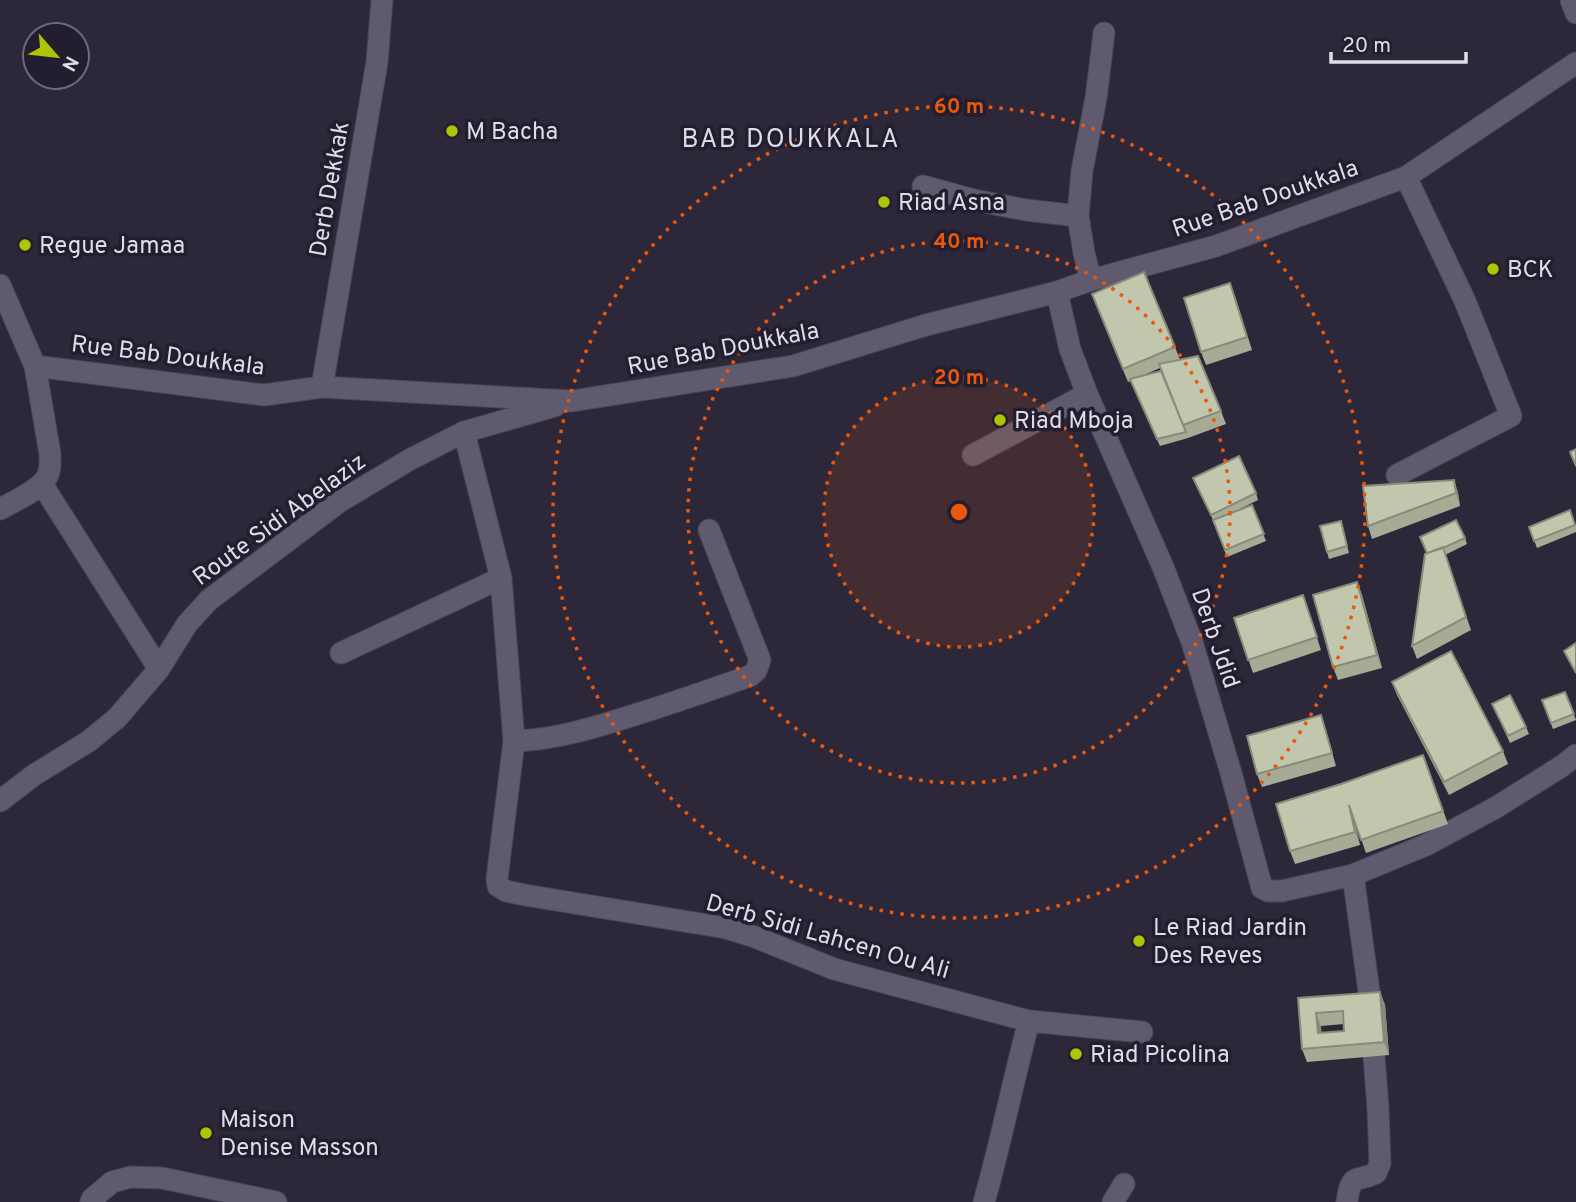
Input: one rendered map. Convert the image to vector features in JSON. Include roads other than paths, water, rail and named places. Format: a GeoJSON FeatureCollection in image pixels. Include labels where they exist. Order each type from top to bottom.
{"type":"FeatureCollection","features":[{"type":"Feature","properties":{"kind":"street","name":"Derb Dekkak"},"geometry":{"type":"LineString","coordinates":[[322,387],[377,62],[382,0]]}},
{"type":"Feature","properties":{"kind":"street"},"geometry":{"type":"LineString","coordinates":[[1571,0],[1576,13]]}},
{"type":"Feature","properties":{"kind":"street"},"geometry":{"type":"LineString","coordinates":[[1091,280],[1078,216],[1082,171],[1096,98],[1104,33]]}},
{"type":"Feature","properties":{"kind":"street","name":"Rue Bab Doukkala"},"geometry":{"type":"LineString","coordinates":[[0,285],[35,366],[264,396],[322,387],[572,401],[793,366],[926,325],[1057,292],[1216,246],[1406,177],[1576,62]]}},
{"type":"Feature","properties":{"kind":"street"},"geometry":{"type":"LineString","coordinates":[[1397,475],[1511,416],[1465,301],[1406,177]]}},
{"type":"Feature","properties":{"kind":"street"},"geometry":{"type":"LineString","coordinates":[[923,186],[974,200],[1078,216]]}},
{"type":"Feature","properties":{"kind":"street","name":"Derb Jdid"},"geometry":{"type":"LineString","coordinates":[[1057,292],[1070,349],[1087,394],[1163,567],[1192,642],[1262,888],[1282,891],[1353,875]]}},
{"type":"Feature","properties":{"kind":"street"},"geometry":{"type":"LineString","coordinates":[[0,509],[42,484],[48,476],[50,454],[35,366]]}},
{"type":"Feature","properties":{"kind":"street"},"geometry":{"type":"LineString","coordinates":[[973,455],[1087,394]]}},
{"type":"Feature","properties":{"kind":"street","name":"Route Sidi Abelaziz"},"geometry":{"type":"LineString","coordinates":[[0,801],[34,775],[89,741],[117,718],[159,668],[187,624],[209,600],[339,502],[464,432],[572,401]]}},
{"type":"Feature","properties":{"kind":"street","name":"Derb Sidi Lahcen Ou Ali"},"geometry":{"type":"LineString","coordinates":[[464,432],[501,578],[514,741],[498,886],[506,891],[726,928],[834,969],[1029,1021],[1142,1032]]}},
{"type":"Feature","properties":{"kind":"street"},"geometry":{"type":"LineString","coordinates":[[42,484],[159,668]]}},
{"type":"Feature","properties":{"kind":"street"},"geometry":{"type":"LineString","coordinates":[[514,741],[537,741],[613,722],[686,699],[757,671],[760,660],[709,530]]}},
{"type":"Feature","properties":{"kind":"street"},"geometry":{"type":"LineString","coordinates":[[341,653],[501,578]]}},
{"type":"Feature","properties":{"kind":"street"},"geometry":{"type":"LineString","coordinates":[[1371,1006],[1353,875],[1426,845],[1495,808],[1576,755]]}},
{"type":"Feature","properties":{"kind":"street"},"geometry":{"type":"LineString","coordinates":[[984,1202],[1029,1021]]}},
{"type":"Feature","properties":{"kind":"street"},"geometry":{"type":"LineString","coordinates":[[1347,1202],[1351,1183],[1376,1172],[1380,1163],[1374,1056]]}},
{"type":"Feature","properties":{"kind":"street"},"geometry":{"type":"LineString","coordinates":[[91,1202],[112,1182],[131,1177],[162,1178],[276,1202]]}},
{"type":"Feature","properties":{"kind":"place","name":"M Bacha"},"geometry":{"type":"Point","coordinates":[452,131]}},
{"type":"Feature","properties":{"kind":"place","name":"Riad Asna"},"geometry":{"type":"Point","coordinates":[884,202]}},
{"type":"Feature","properties":{"kind":"place","name":"Regue Jamaa"},"geometry":{"type":"Point","coordinates":[25,245]}},
{"type":"Feature","properties":{"kind":"place","name":"BCK"},"geometry":{"type":"Point","coordinates":[1493,269]}},
{"type":"Feature","properties":{"kind":"place","name":"Riad Mboja"},"geometry":{"type":"Point","coordinates":[1000,420]}},
{"type":"Feature","properties":{"kind":"place","name":"Le Riad Jardin Des Reves"},"geometry":{"type":"Point","coordinates":[1139,941]}},
{"type":"Feature","properties":{"kind":"place","name":"Riad Picolina"},"geometry":{"type":"Point","coordinates":[1076,1054]}},
{"type":"Feature","properties":{"kind":"place","name":"Maison Denise Masson"},"geometry":{"type":"Point","coordinates":[206,1133]}},
{"type":"Feature","properties":{"kind":"district","name":"BAB DOUKKALA"},"geometry":{"type":"Point","coordinates":[791,138]}}]}
